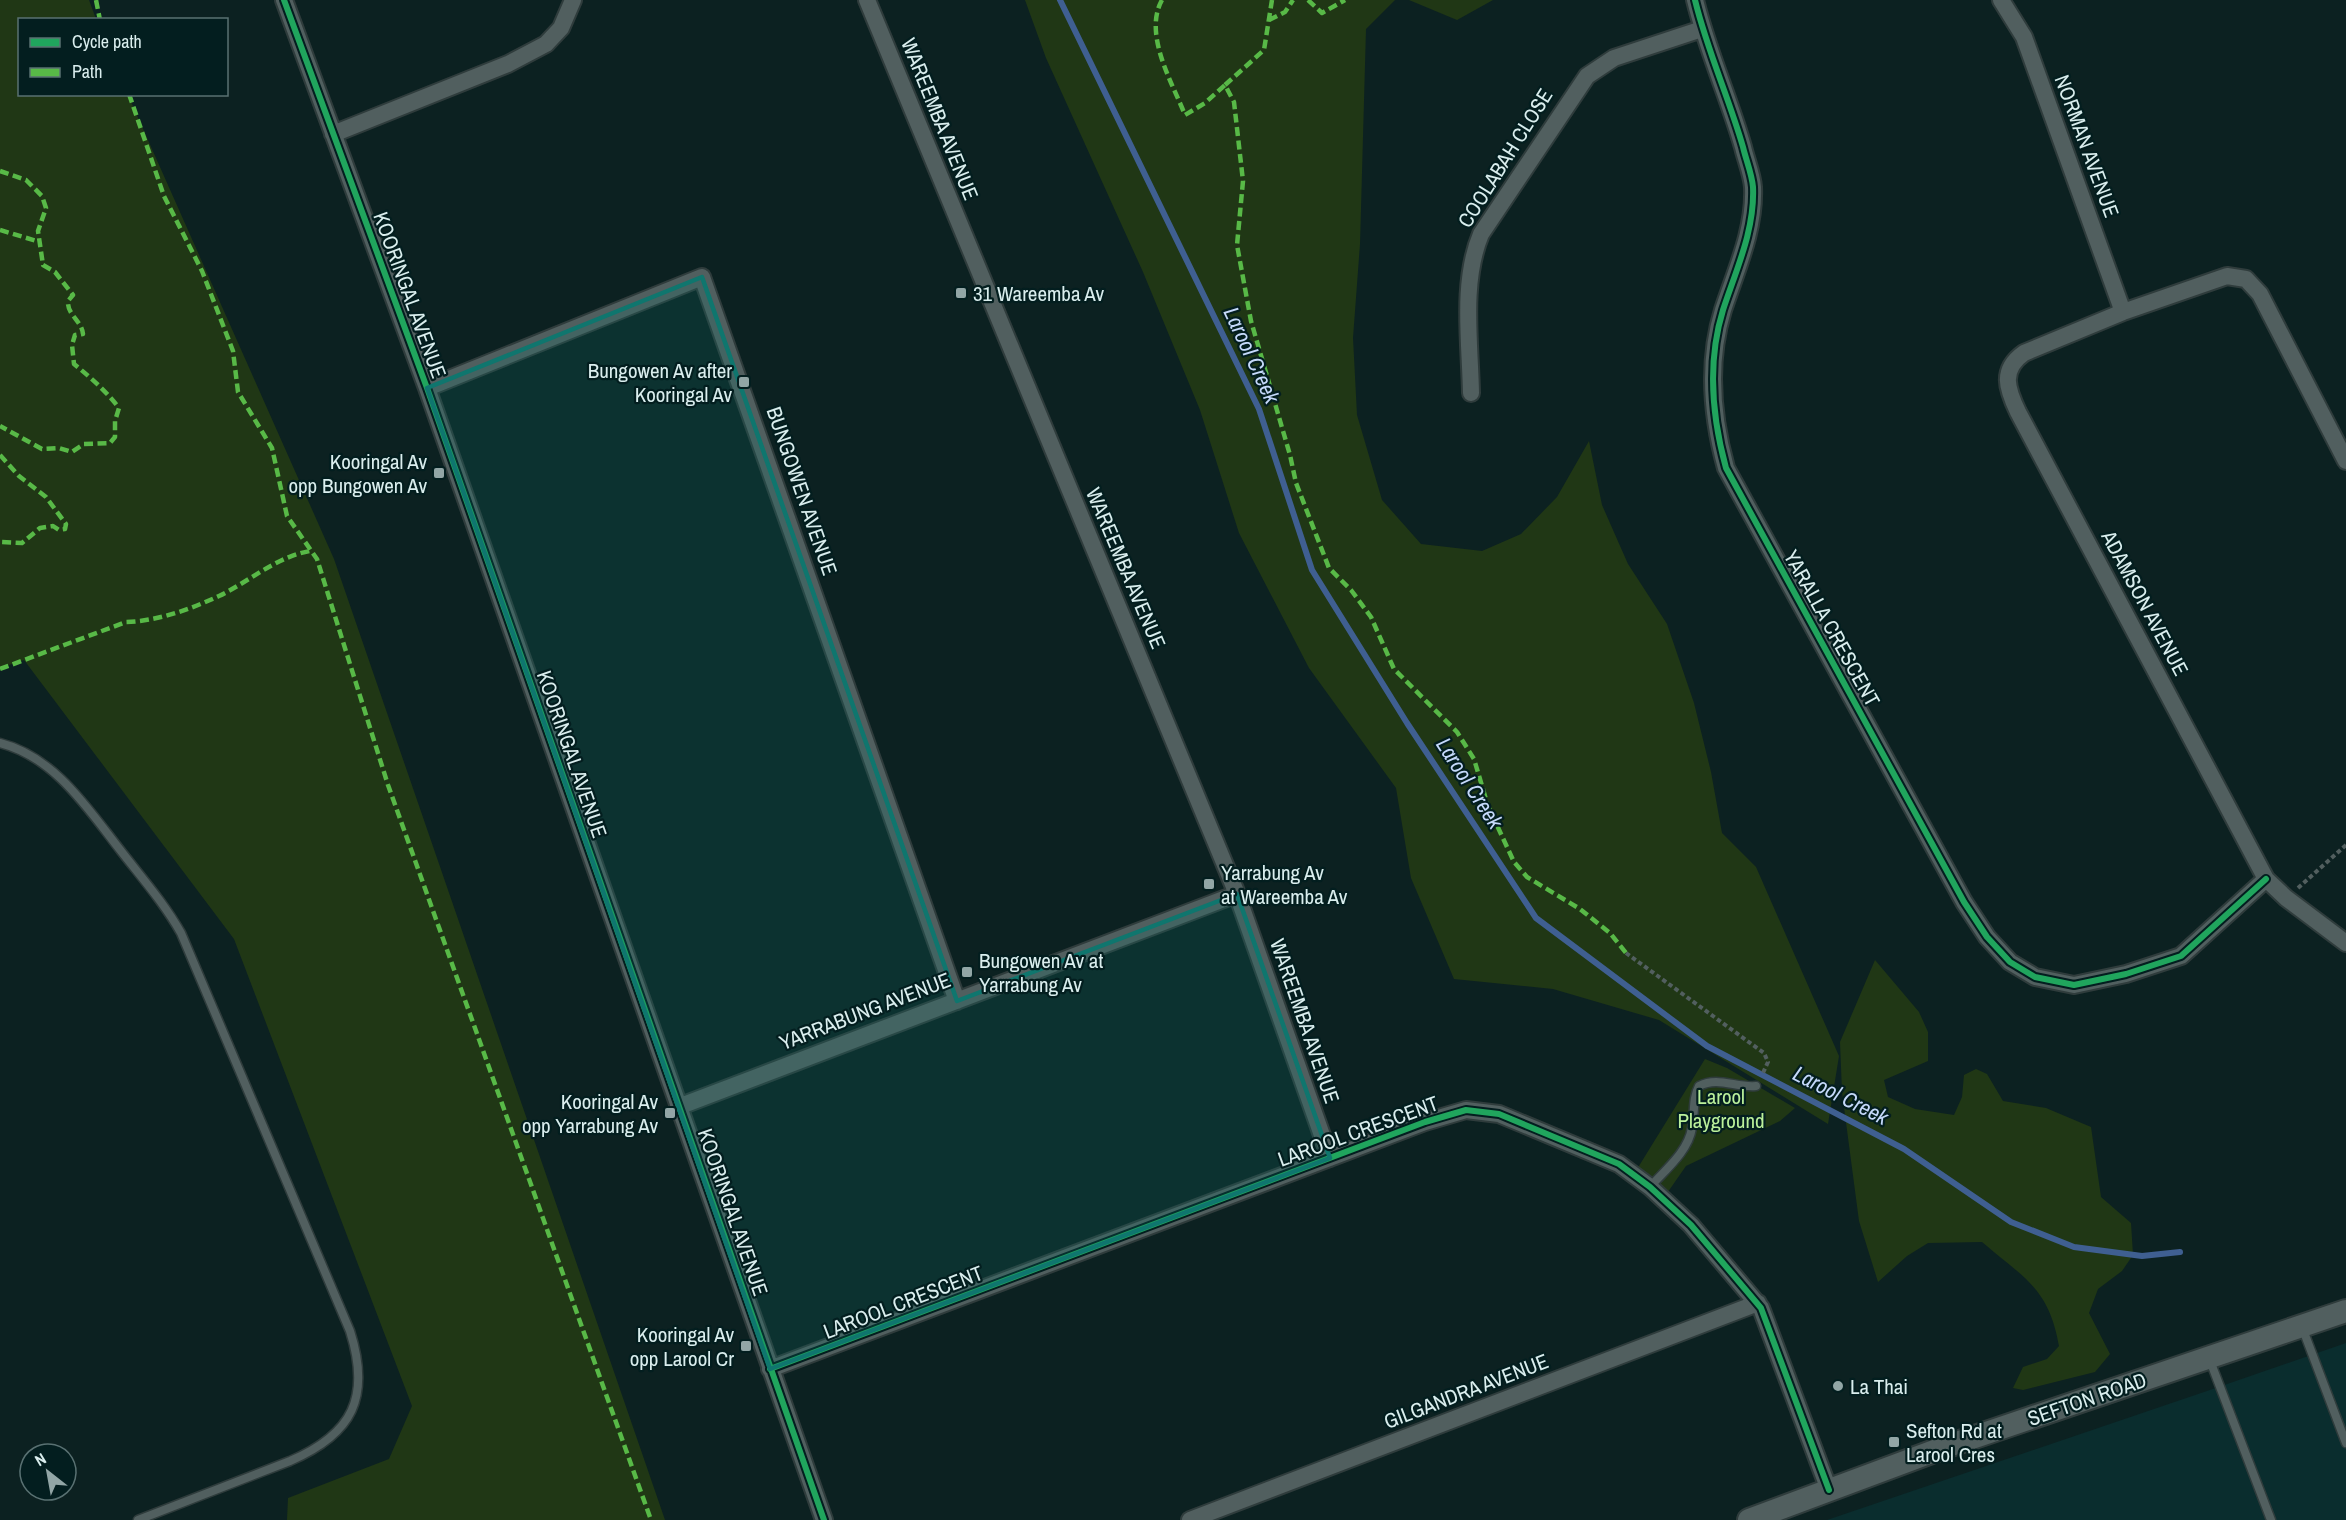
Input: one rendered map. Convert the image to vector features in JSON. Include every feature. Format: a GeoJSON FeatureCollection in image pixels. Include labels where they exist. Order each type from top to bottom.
{"type":"FeatureCollection","features":[{"type":"Feature","properties":{"kind":"street","name":"KOORINGAL AVENUE"},"geometry":{"type":"LineString","coordinates":[[284,0],[427,388],[824,1520]]}},
{"type":"Feature","properties":{"kind":"street"},"geometry":{"type":"LineString","coordinates":[[333,134],[508,64],[546,44],[561,28],[573,0]]}},
{"type":"Feature","properties":{"kind":"street","name":"WAREEMBA AVENUE"},"geometry":{"type":"LineString","coordinates":[[867,0],[1237,894],[1330,1158]]}},
{"type":"Feature","properties":{"kind":"street","name":"YARALLA CRESCENT"},"geometry":{"type":"LineString","coordinates":[[1695,0],[1702,29],[1737,128],[1753,186],[1752,218],[1722,313],[1714,352],[1716,430],[1726,468],[1952,880],[1986,937],[2010,962],[2035,977],[2074,985],[2126,974],[2181,956],[2266,879]]}},
{"type":"Feature","properties":{"kind":"street","name":"NORMAN AVENUE"},"geometry":{"type":"LineString","coordinates":[[2003,1],[2024,37],[2123,312]]}},
{"type":"Feature","properties":{"kind":"street","name":"COOLABAH CLOSE"},"geometry":{"type":"LineString","coordinates":[[1471,393],[1469,283],[1471,257],[1481,234],[1587,75],[1614,58],[1702,29]]}},
{"type":"Feature","properties":{"kind":"street","name":"ADAMSON AVENUE"},"geometry":{"type":"LineString","coordinates":[[2346,461],[2260,294],[2246,279],[2227,276],[2123,312],[2024,353],[2013,361],[2008,375],[2008,392],[2266,879],[2286,898],[2346,943]]}},
{"type":"Feature","properties":{"kind":"street","name":"BUNGOWEN AVENUE"},"geometry":{"type":"LineString","coordinates":[[427,388],[702,277],[957,1001]]}},
{"type":"Feature","properties":{"kind":"street","name":"YARRABUNG AVENUE"},"geometry":{"type":"LineString","coordinates":[[678,1107],[1237,894]]}},
{"type":"Feature","properties":{"kind":"street","name":"LAROOL CRESCENT"},"geometry":{"type":"LineString","coordinates":[[770,1369],[1425,1122],[1466,1110],[1499,1114],[1619,1164],[1650,1187],[1691,1225],[1758,1303],[1768,1321],[1829,1490]]}},
{"type":"Feature","properties":{"kind":"street","name":"GILGANDRA AVENUE"},"geometry":{"type":"LineString","coordinates":[[1190,1520],[1758,1303]]}},
{"type":"Feature","properties":{"kind":"street","name":"SEFTON ROAD"},"geometry":{"type":"LineString","coordinates":[[1749,1520],[1955,1443],[2346,1311]]}},
{"type":"Feature","properties":{"kind":"street","name":"SEFTON ROAD"},"geometry":{"type":"LineString","coordinates":[[1794,1520],[1829,1490]]}},
{"type":"Feature","properties":{"kind":"lane"},"geometry":{"type":"LineString","coordinates":[[0,743],[28,753],[64,782],[159,899],[181,933],[350,1331],[360,1364],[360,1382],[348,1417],[328,1440],[312,1452],[138,1520]]}},
{"type":"Feature","properties":{"kind":"lane"},"geometry":{"type":"LineString","coordinates":[[1650,1187],[1683,1151],[1692,1131],[1695,1093],[1700,1086],[1718,1080],[1734,1086],[1756,1086]]}},
{"type":"Feature","properties":{"kind":"lane"},"geometry":{"type":"LineString","coordinates":[[2302,1326],[2346,1443]]}},
{"type":"Feature","properties":{"kind":"lane"},"geometry":{"type":"LineString","coordinates":[[2209,1358],[2271,1520]]}},
{"type":"Feature","properties":{"kind":"path"},"geometry":{"type":"LineString","coordinates":[[2286,898],[2346,845]]}},
{"type":"Feature","properties":{"kind":"path"},"geometry":{"type":"LineString","coordinates":[[1626,953],[1764,1053],[1768,1062]]}},
{"type":"Feature","properties":{"kind":"highlighted area"},"geometry":{"type":"Polygon","coordinates":[[[702,277],[957,1001],[1237,894],[1330,1158],[770,1369],[427,388],[702,277]]]}},
{"type":"Feature","properties":{"kind":"shaded area"},"geometry":{"type":"Polygon","coordinates":[[[2346,1343],[2346,1520],[1827,1520],[2204,1392],[2346,1343]]]}},
{"type":"Feature","properties":{"kind":"green space"},"geometry":{"type":"Polygon","coordinates":[[[0,0],[89,0],[96,18],[18,18],[18,96],[128,96],[334,559],[665,1520],[287,1520],[288,1498],[389,1459],[412,1406],[234,939],[24,660],[0,668],[0,0]]]}},
{"type":"Feature","properties":{"kind":"green space"},"geometry":{"type":"Polygon","coordinates":[[[1025,0],[1395,0],[1366,29],[1360,244],[1353,338],[1357,415],[1382,500],[1421,544],[1482,551],[1521,534],[1557,497],[1589,441],[1602,505],[1628,564],[1667,624],[1694,703],[1711,772],[1722,833],[1756,867],[1839,1056],[1828,1124],[1659,1020],[1553,989],[1454,979],[1411,878],[1396,788],[1309,668],[1239,533],[1200,410],[1143,272],[1046,58],[1025,0]]]}},
{"type":"Feature","properties":{"kind":"green space"},"geometry":{"type":"Polygon","coordinates":[[[1409,0],[1493,0],[1457,20],[1409,0]]]}},
{"type":"Feature","properties":{"kind":"green space"},"geometry":{"type":"Polygon","coordinates":[[[1875,960],[1919,1012],[1928,1032],[1928,1061],[1884,1080],[1888,1097],[1915,1109],[1954,1115],[1962,1097],[1964,1075],[1976,1069],[1987,1074],[2003,1101],[2046,1108],[2091,1127],[2101,1197],[2131,1223],[2133,1255],[2122,1271],[2098,1289],[2089,1313],[2110,1354],[2095,1372],[2023,1390],[2013,1388],[2023,1367],[2047,1359],[2059,1346],[2055,1326],[2049,1310],[2033,1286],[1982,1242],[1928,1243],[1907,1256],[1878,1282],[1859,1221],[1842,1092],[1840,1042],[1875,960]]]}},
{"type":"Feature","properties":{"kind":"green space","name":"Larool Playground"},"geometry":{"type":"Polygon","coordinates":[[[1705,1059],[1727,1068],[1795,1108],[1780,1121],[1686,1166],[1663,1199],[1634,1174],[1705,1059]]]}},
{"type":"Feature","properties":{"kind":"waterway","name":"Larool Creek"},"geometry":{"type":"LineString","coordinates":[[1060,0],[1259,409],[1312,570],[1407,723],[1536,918],[1707,1046],[1904,1149],[2011,1222],[2074,1247],[2142,1256],[2180,1252]]}},
{"type":"Feature","properties":{"kind":"marked path"},"geometry":{"type":"LineString","coordinates":[[96,0],[100,18]]}},
{"type":"Feature","properties":{"kind":"marked path"},"geometry":{"type":"LineString","coordinates":[[1162,0],[1157,13],[1158,43],[1167,73],[1185,115],[1205,103],[1225,85],[1234,102],[1243,181],[1237,245],[1251,321],[1296,483],[1329,568],[1351,590],[1371,617],[1394,669],[1457,732],[1474,759],[1488,806],[1514,862],[1527,877],[1580,909],[1610,933],[1626,953]]}},
{"type":"Feature","properties":{"kind":"marked path"},"geometry":{"type":"LineString","coordinates":[[1225,85],[1264,50],[1272,0]]}},
{"type":"Feature","properties":{"kind":"marked path"},"geometry":{"type":"LineString","coordinates":[[1269,20],[1285,12],[1293,0]]}},
{"type":"Feature","properties":{"kind":"marked path"},"geometry":{"type":"LineString","coordinates":[[1308,0],[1322,13],[1345,0]]}},
{"type":"Feature","properties":{"kind":"marked path"},"geometry":{"type":"LineString","coordinates":[[130,96],[164,196],[202,271],[233,351],[238,392],[272,448],[287,516],[317,559],[388,785],[651,1520]]}},
{"type":"Feature","properties":{"kind":"marked path"},"geometry":{"type":"LineString","coordinates":[[0,171],[26,180],[42,196],[46,208],[38,231],[43,265],[55,272],[73,295],[68,301],[68,306],[83,334],[75,335],[72,345],[74,364],[98,384],[119,408],[115,421],[115,437],[110,443],[84,444],[72,452],[59,448],[42,449],[0,426]]}},
{"type":"Feature","properties":{"kind":"marked path"},"geometry":{"type":"LineString","coordinates":[[0,230],[40,242]]}},
{"type":"Feature","properties":{"kind":"marked path"},"geometry":{"type":"LineString","coordinates":[[0,455],[19,476],[46,497],[66,524],[65,529],[59,530],[53,526],[40,528],[22,543],[0,542]]}},
{"type":"Feature","properties":{"kind":"marked path"},"geometry":{"type":"LineString","coordinates":[[0,669],[126,622],[174,614],[219,596],[286,558],[310,551]]}},
{"type":"Feature","properties":{"kind":"cycle path"},"geometry":{"type":"LineString","coordinates":[[284,0],[427,388],[824,1520]]}},
{"type":"Feature","properties":{"kind":"cycle path"},"geometry":{"type":"LineString","coordinates":[[1695,0],[1737,129],[1753,187],[1748,234],[1723,310],[1713,369],[1717,429],[1726,468],[1964,902],[1987,937],[2010,962],[2035,977],[2074,985],[2126,974],[2181,956],[2266,879]]}},
{"type":"Feature","properties":{"kind":"cycle path"},"geometry":{"type":"LineString","coordinates":[[770,1369],[1425,1122],[1466,1110],[1499,1114],[1619,1164],[1650,1187],[1691,1225],[1761,1308],[1829,1490]]}},
{"type":"Feature","properties":{"kind":"place","name":"31 Wareemba Av"},"geometry":{"type":"Point","coordinates":[961,293]}},
{"type":"Feature","properties":{"kind":"place","name":"Bungowen Av after Kooringal Av"},"geometry":{"type":"Point","coordinates":[744,382]}},
{"type":"Feature","properties":{"kind":"place","name":"Kooringal Av opp Bungowen Av"},"geometry":{"type":"Point","coordinates":[439,473]}},
{"type":"Feature","properties":{"kind":"place","name":"Yarrabung Av at Wareemba Av"},"geometry":{"type":"Point","coordinates":[1209,884]}},
{"type":"Feature","properties":{"kind":"place","name":"Bungowen Av at Yarrabung Av"},"geometry":{"type":"Point","coordinates":[967,972]}},
{"type":"Feature","properties":{"kind":"place","name":"Kooringal Av opp Yarrabung Av"},"geometry":{"type":"Point","coordinates":[670,1113]}},
{"type":"Feature","properties":{"kind":"place","name":"Kooringal Av opp Larool Cr"},"geometry":{"type":"Point","coordinates":[746,1346]}},
{"type":"Feature","properties":{"kind":"place","name":"La Thai"},"geometry":{"type":"Point","coordinates":[1838,1386]}},
{"type":"Feature","properties":{"kind":"place","name":"Sefton Rd at Larool Cres"},"geometry":{"type":"Point","coordinates":[1894,1442]}}]}
